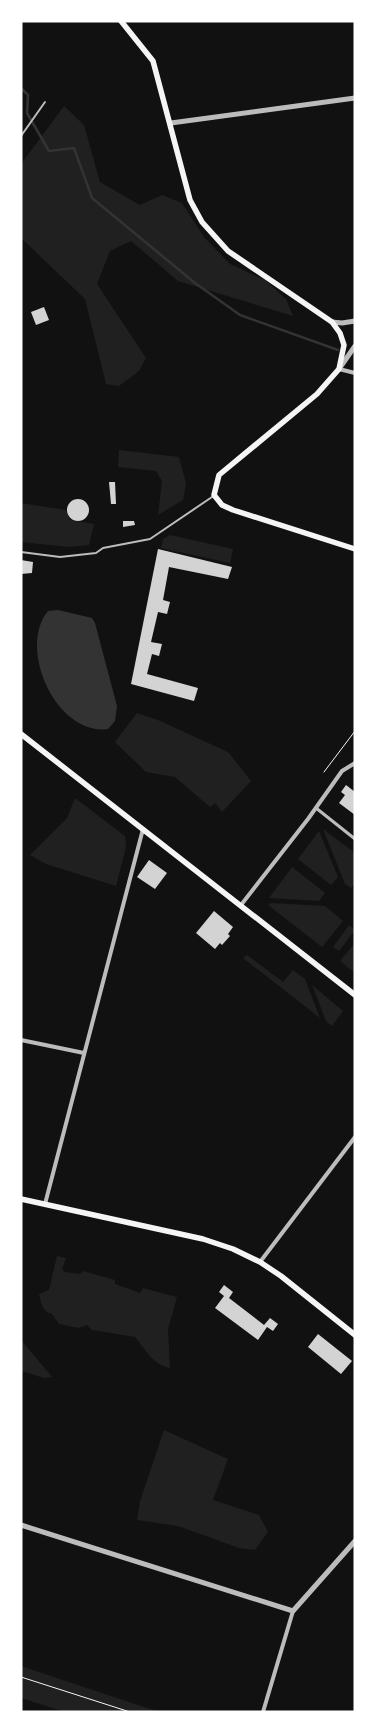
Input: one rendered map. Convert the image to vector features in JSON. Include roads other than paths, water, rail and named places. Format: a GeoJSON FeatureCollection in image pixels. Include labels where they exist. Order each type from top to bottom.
{"type":"FeatureCollection","features":[{"type":"Feature","properties":{"kind":"main road"},"geometry":{"type":"LineString","coordinates":[[121,21],[153,61],[190,200],[216,240],[228,251],[332,322],[340,333],[344,345],[339,369],[317,394],[219,475],[214,495],[222,505],[233,510],[355,549]]}},
{"type":"Feature","properties":{"kind":"main road"},"geometry":{"type":"LineString","coordinates":[[21,734],[355,995]]}},
{"type":"Feature","properties":{"kind":"main road"},"geometry":{"type":"LineString","coordinates":[[21,1199],[203,1239],[234,1249],[260,1262],[355,1335]]}},
{"type":"Feature","properties":{"kind":"street"},"geometry":{"type":"LineString","coordinates":[[171,123],[355,98]]}},
{"type":"Feature","properties":{"kind":"street"},"geometry":{"type":"LineString","coordinates":[[332,322],[355,321]]}},
{"type":"Feature","properties":{"kind":"street"},"geometry":{"type":"LineString","coordinates":[[355,346],[339,369],[355,372]]}},
{"type":"Feature","properties":{"kind":"street"},"geometry":{"type":"LineString","coordinates":[[241,906],[342,771],[355,763]]}},
{"type":"Feature","properties":{"kind":"street"},"geometry":{"type":"LineString","coordinates":[[316,808],[355,839]]}},
{"type":"Feature","properties":{"kind":"street"},"geometry":{"type":"LineString","coordinates":[[45,1204],[143,828]]}},
{"type":"Feature","properties":{"kind":"street"},"geometry":{"type":"LineString","coordinates":[[21,1040],[84,1052]]}},
{"type":"Feature","properties":{"kind":"street"},"geometry":{"type":"LineString","coordinates":[[260,1262],[355,1137]]}},
{"type":"Feature","properties":{"kind":"street"},"geometry":{"type":"LineString","coordinates":[[21,1525],[293,1611]]}},
{"type":"Feature","properties":{"kind":"street"},"geometry":{"type":"LineString","coordinates":[[263,1712],[293,1611],[355,1541]]}},
{"type":"Feature","properties":{"kind":"lane"},"geometry":{"type":"LineString","coordinates":[[21,136],[46,102]]}},
{"type":"Feature","properties":{"kind":"lane"},"geometry":{"type":"LineString","coordinates":[[21,552],[60,557],[96,553],[102,548],[150,539],[214,495]]}},
{"type":"Feature","properties":{"kind":"waterway"},"geometry":{"type":"LineString","coordinates":[[21,88],[28,95],[27,113],[49,151],[74,148],[92,198],[195,283],[240,315],[338,350]]}}]}
